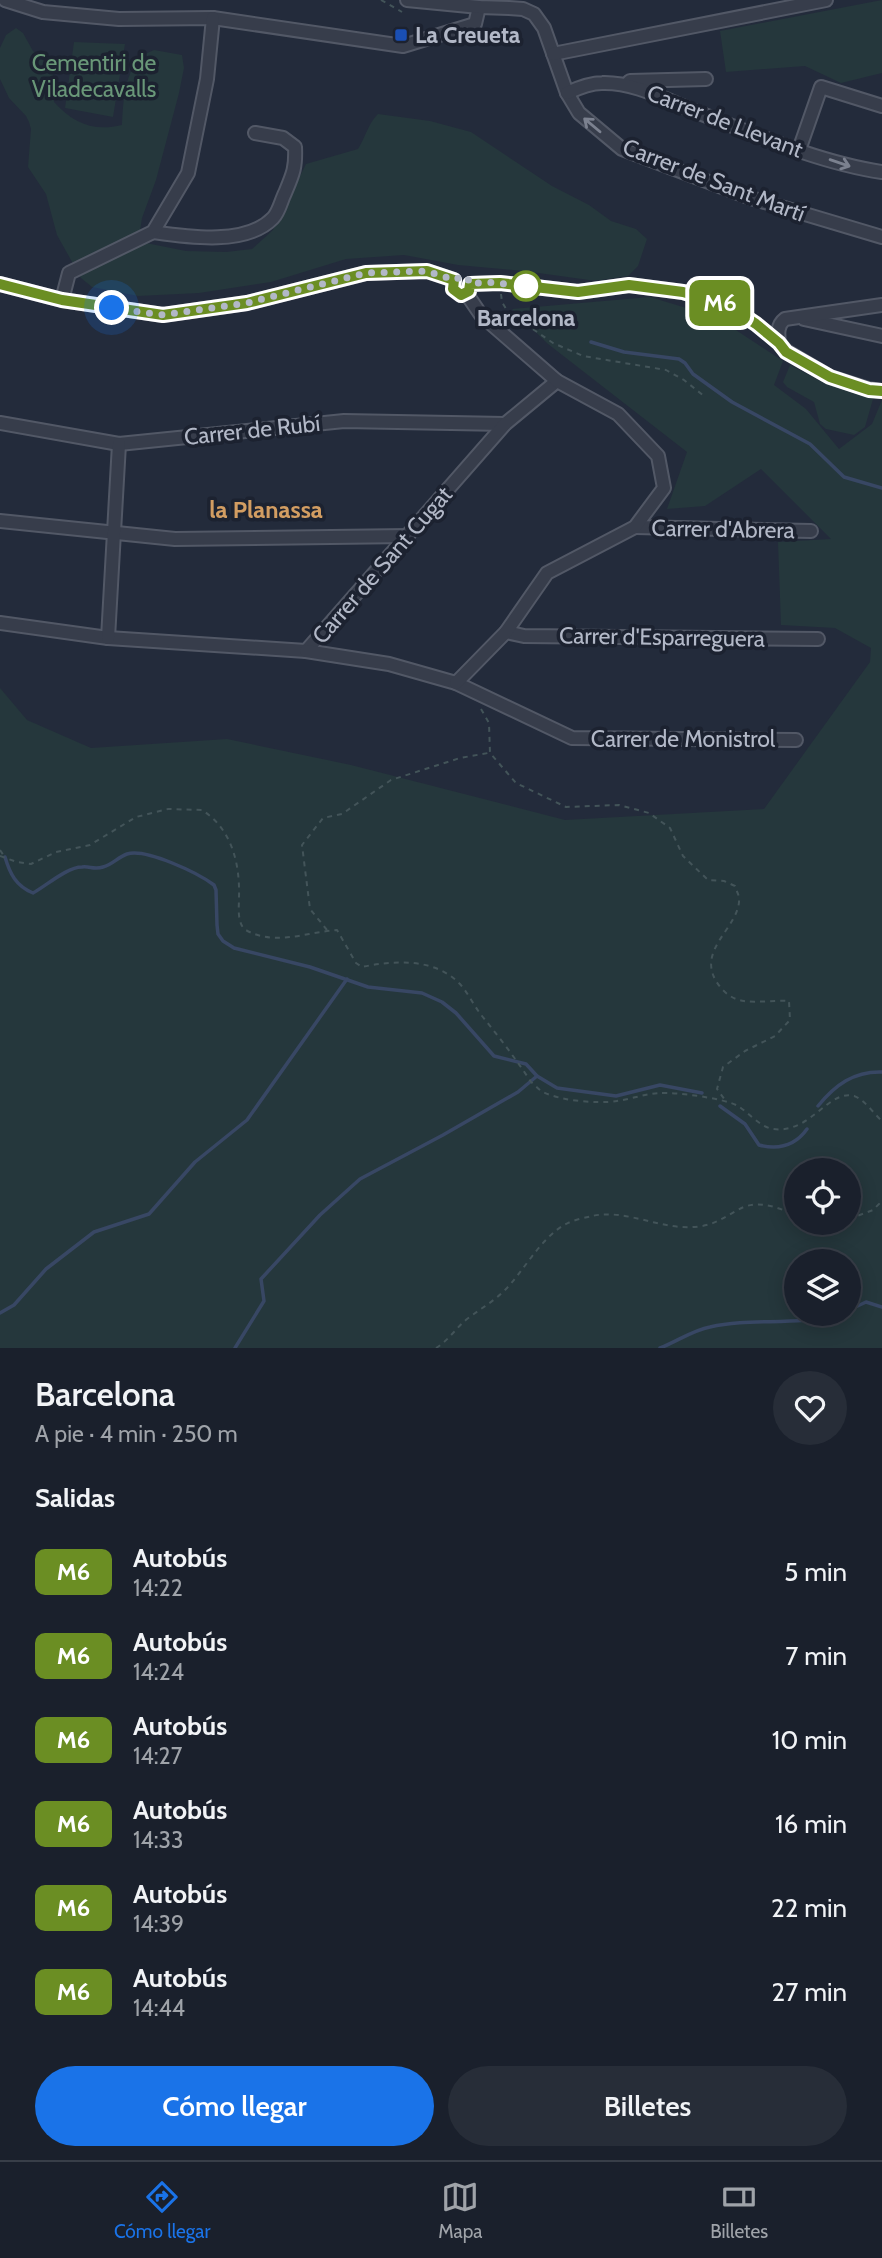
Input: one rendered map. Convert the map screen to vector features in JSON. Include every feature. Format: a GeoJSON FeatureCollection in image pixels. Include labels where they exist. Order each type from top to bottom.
{"type":"FeatureCollection","features":[{"type":"Feature","properties":{"kind":"street"},"geometry":{"type":"LineString","coordinates":[[5,0],[43,12],[120,19],[213,18],[402,46],[475,24],[479,7],[407,0]]}},
{"type":"Feature","properties":{"kind":"street"},"geometry":{"type":"LineString","coordinates":[[554,54],[794,3],[826,0]]}},
{"type":"Feature","properties":{"kind":"street","name":"Carrer de Sant Martí"},"geometry":{"type":"LineString","coordinates":[[479,7],[523,9],[534,14],[544,28],[567,93],[579,113],[622,149],[751,198],[882,237]]}},
{"type":"Feature","properties":{"kind":"street"},"geometry":{"type":"LineString","coordinates":[[62,300],[69,273],[153,232],[188,173],[207,79],[213,18]]}},
{"type":"Feature","properties":{"kind":"street"},"geometry":{"type":"LineString","coordinates":[[626,86],[630,81],[706,79]]}},
{"type":"Feature","properties":{"kind":"street","name":"Carrer de Llevant"},"geometry":{"type":"LineString","coordinates":[[567,93],[603,83],[639,88],[799,150],[854,168],[882,172]]}},
{"type":"Feature","properties":{"kind":"street"},"geometry":{"type":"LineString","coordinates":[[799,150],[821,87],[882,106]]}},
{"type":"Feature","properties":{"kind":"street"},"geometry":{"type":"LineString","coordinates":[[153,232],[190,237],[238,236],[258,229],[275,216],[296,167],[295,147],[283,138],[255,133]]}},
{"type":"Feature","properties":{"kind":"street"},"geometry":{"type":"LineString","coordinates":[[0,284],[62,300],[163,315],[247,303],[366,273],[427,271],[454,280],[452,287],[459,295],[468,289],[500,283],[578,292],[629,285],[683,292],[729,306],[756,324],[786,352],[830,377],[869,390],[882,391]]}},
{"type":"Feature","properties":{"kind":"street"},"geometry":{"type":"LineString","coordinates":[[456,682],[506,632],[547,573],[635,527],[664,488],[658,456],[618,414],[557,381],[481,315],[468,289]]}},
{"type":"Feature","properties":{"kind":"street"},"geometry":{"type":"LineString","coordinates":[[756,324],[882,305]]}},
{"type":"Feature","properties":{"kind":"street"},"geometry":{"type":"LineString","coordinates":[[797,317],[882,336]]}},
{"type":"Feature","properties":{"kind":"street"},"geometry":{"type":"LineString","coordinates":[[779,343],[778,331],[781,322]]}},
{"type":"Feature","properties":{"kind":"street","name":"Carrer de Sant Cugat"},"geometry":{"type":"LineString","coordinates":[[0,623],[108,638],[306,651],[505,424],[557,381]]}},
{"type":"Feature","properties":{"kind":"street","name":"Carrer de Rubí"},"geometry":{"type":"LineString","coordinates":[[0,423],[119,444],[344,421],[505,424]]}},
{"type":"Feature","properties":{"kind":"street"},"geometry":{"type":"LineString","coordinates":[[108,638],[119,444]]}},
{"type":"Feature","properties":{"kind":"street"},"geometry":{"type":"LineString","coordinates":[[0,521],[175,539],[408,536]]}},
{"type":"Feature","properties":{"kind":"street","name":"Carrer d'Abrera"},"geometry":{"type":"LineString","coordinates":[[635,527],[811,531]]}},
{"type":"Feature","properties":{"kind":"street","name":"Carrer d'Esparreguera"},"geometry":{"type":"LineString","coordinates":[[506,632],[524,636],[818,639]]}},
{"type":"Feature","properties":{"kind":"street","name":"Carrer de Monistrol"},"geometry":{"type":"LineString","coordinates":[[306,651],[389,664],[456,682],[572,738],[796,740]]}},
{"type":"Feature","properties":{"kind":"path"},"geometry":{"type":"LineString","coordinates":[[500,283],[502,302],[508,312],[553,343],[583,356],[666,370],[704,396]]}},
{"type":"Feature","properties":{"kind":"path"},"geometry":{"type":"LineString","coordinates":[[480,693],[481,710],[489,723],[490,753],[516,783],[566,807],[619,805],[649,813],[670,828],[683,856],[708,880],[724,881],[735,886],[739,898],[735,913],[712,957],[712,972],[720,986],[731,997],[745,1001],[789,1001],[790,1020],[775,1036],[723,1067],[717,1089],[726,1101]]}},
{"type":"Feature","properties":{"kind":"path"},"geometry":{"type":"LineString","coordinates":[[328,930],[310,909],[302,845],[323,818],[342,814],[391,780],[460,758],[490,753]]}},
{"type":"Feature","properties":{"kind":"path"},"geometry":{"type":"LineString","coordinates":[[0,856],[31,864],[55,852],[90,845],[136,817],[169,809],[202,810],[229,837],[236,866],[240,920],[244,929],[259,935],[280,938],[337,930],[356,963],[362,967],[382,963],[408,963],[435,967],[449,974],[462,986],[531,1082],[541,1091],[556,1097],[605,1102],[659,1093],[726,1101],[737,1105],[770,1128],[788,1129],[803,1124],[828,1103],[852,1095],[859,1098],[882,1121]]}},
{"type":"Feature","properties":{"kind":"path"},"geometry":{"type":"LineString","coordinates":[[0,850],[5,857]]}},
{"type":"Feature","properties":{"kind":"path"},"geometry":{"type":"LineString","coordinates":[[861,1214],[873,1210],[882,1201]]}},
{"type":"Feature","properties":{"kind":"path"},"geometry":{"type":"LineString","coordinates":[[436,1348],[468,1318],[491,1303],[507,1288],[542,1244],[566,1224],[609,1213],[680,1227],[703,1226],[723,1219],[738,1209],[759,1203],[784,1211]]}},
{"type":"Feature","properties":{"kind":"green space"},"geometry":{"type":"Polygon","coordinates":[[[882,0],[882,73],[841,83],[805,66],[726,72],[720,31],[882,0]]]}},
{"type":"Feature","properties":{"kind":"green space"},"geometry":{"type":"Polygon","coordinates":[[[16,28],[23,33],[33,51],[50,64],[53,71],[54,102],[76,120],[93,126],[122,125],[127,82],[134,66],[146,54],[154,50],[182,55],[184,68],[179,93],[156,180],[142,218],[140,231],[146,243],[186,251],[226,252],[252,249],[273,230],[306,164],[358,149],[378,114],[430,121],[471,132],[552,186],[589,205],[611,221],[636,229],[647,239],[638,266],[628,276],[589,280],[458,265],[404,255],[346,259],[271,282],[199,293],[138,296],[92,287],[81,278],[57,235],[46,194],[28,167],[31,129],[29,122],[9,98],[0,79],[0,48],[6,35],[16,28]]]}},
{"type":"Feature","properties":{"kind":"green space","name":"Cementiri de Viladecavalls"},"geometry":{"type":"Polygon","coordinates":[[[74,42],[125,44],[113,117],[65,108],[74,42]]]}},
{"type":"Feature","properties":{"kind":"green space"},"geometry":{"type":"Polygon","coordinates":[[[650,297],[716,317],[783,361],[774,385],[806,409],[839,449],[872,424],[882,400],[882,1348],[0,1348],[0,688],[27,720],[91,748],[227,739],[351,765],[565,820],[764,809],[870,662],[871,648],[835,628],[781,625],[778,542],[831,539],[761,469],[705,506],[667,509],[687,452],[548,344],[512,309],[650,297]]]}},
{"type":"Feature","properties":{"kind":"green space"},"geometry":{"type":"Polygon","coordinates":[[[790,365],[826,384],[873,399],[865,427],[854,435],[826,429],[820,424],[814,402],[783,382],[790,365]]]}},
{"type":"Feature","properties":{"kind":"waterway"},"geometry":{"type":"LineString","coordinates":[[591,342],[624,352],[679,359],[693,374],[732,402],[810,444],[844,477],[882,488]]}},
{"type":"Feature","properties":{"kind":"waterway"},"geometry":{"type":"LineString","coordinates":[[5,857],[15,879],[33,893],[63,873],[76,868],[103,867],[127,854],[136,853],[159,858],[214,885],[218,934],[234,948],[310,967],[368,987],[422,993],[442,1002],[456,1013],[494,1056],[526,1064],[537,1076],[557,1088],[616,1096],[660,1085],[702,1093]]}},
{"type":"Feature","properties":{"kind":"waterway"},"geometry":{"type":"LineString","coordinates":[[0,1313],[14,1305],[46,1269],[94,1232],[149,1214],[195,1162],[247,1120],[347,979]]}},
{"type":"Feature","properties":{"kind":"waterway"},"geometry":{"type":"LineString","coordinates":[[818,1106],[846,1081],[863,1074],[882,1072]]}},
{"type":"Feature","properties":{"kind":"waterway"},"geometry":{"type":"LineString","coordinates":[[235,1348],[264,1301],[261,1279],[320,1215],[360,1179],[518,1092],[537,1076]]}},
{"type":"Feature","properties":{"kind":"waterway"},"geometry":{"type":"LineString","coordinates":[[720,1106],[745,1124],[759,1145],[786,1145],[807,1129]]}},
{"type":"Feature","properties":{"kind":"waterway"},"geometry":{"type":"LineString","coordinates":[[861,1304],[866,1302],[882,1307]]}},
{"type":"Feature","properties":{"kind":"waterway"},"geometry":{"type":"LineString","coordinates":[[660,1348],[710,1327],[784,1321]]}},
{"type":"Feature","properties":{"kind":"bus line","name":"M6"},"geometry":{"type":"LineString","coordinates":[[0,284],[62,300],[163,315],[247,303],[366,273],[427,271],[454,280],[453,289],[461,295],[469,291],[470,284],[487,282],[578,292],[629,285],[683,292],[729,306],[756,324],[786,352],[830,377],[869,390],[882,391]]}},
{"type":"Feature","properties":{"kind":"place","name":"La Creueta"},"geometry":{"type":"Point","coordinates":[401,35]}},
{"type":"Feature","properties":{"kind":"place","name":"Barcelona"},"geometry":{"type":"Point","coordinates":[526,286]}},
{"type":"Feature","properties":{"kind":"district","name":"la Planassa"},"geometry":{"type":"Point","coordinates":[266,509]}},
{"type":"Feature","properties":{"kind":"route"},"geometry":{"type":"LineString","coordinates":[[112,308],[163,315],[247,303],[366,273],[427,271],[454,280],[463,276],[470,284],[487,282],[526,286]]}}]}
